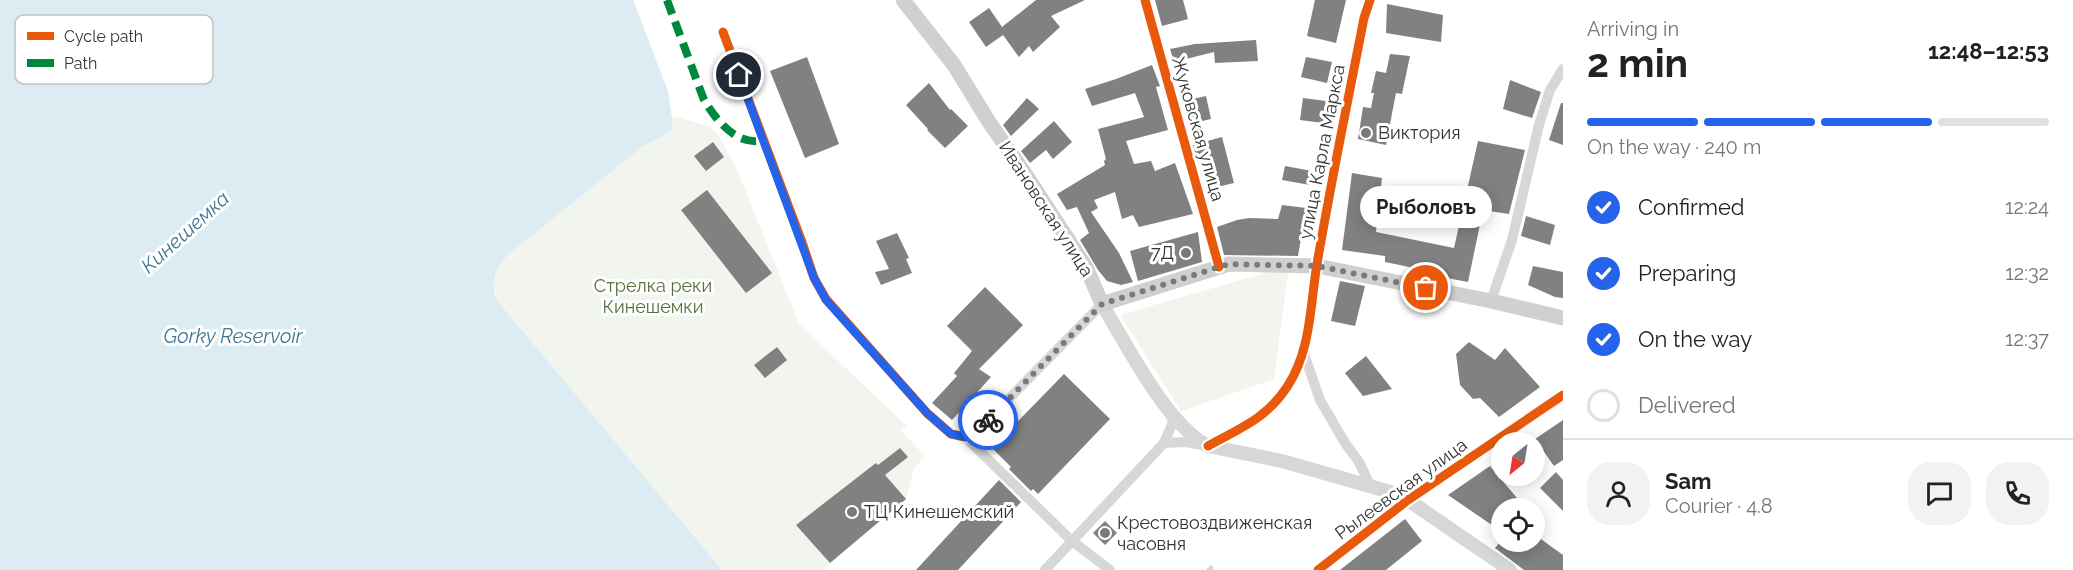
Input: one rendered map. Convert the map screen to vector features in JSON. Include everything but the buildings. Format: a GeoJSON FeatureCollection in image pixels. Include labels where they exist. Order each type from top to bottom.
{"type":"FeatureCollection","features":[{"type":"Feature","properties":{"kind":"main road","name":"Ивановская улица"},"geometry":{"type":"LineString","coordinates":[[903,0],[954,65],[988,122],[1026,175],[1086,267],[1102,304]]}},
{"type":"Feature","properties":{"kind":"main road"},"geometry":{"type":"LineString","coordinates":[[1102,304],[1229,264],[1317,266],[1563,318]]}},
{"type":"Feature","properties":{"kind":"street","name":"Жуковская улица"},"geometry":{"type":"LineString","coordinates":[[1145,0],[1219,267]]}},
{"type":"Feature","properties":{"kind":"street","name":"улица Карла Маркса"},"geometry":{"type":"LineString","coordinates":[[1208,446],[1237,432],[1265,413],[1288,386],[1304,354],[1317,266],[1364,18],[1370,0]]}},
{"type":"Feature","properties":{"kind":"street"},"geometry":{"type":"LineString","coordinates":[[723,32],[814,278],[826,300],[927,413],[951,434],[966,437],[1072,542],[1102,568]]}},
{"type":"Feature","properties":{"kind":"street"},"geometry":{"type":"LineString","coordinates":[[1491,301],[1512,240],[1539,125],[1550,90],[1563,69]]}},
{"type":"Feature","properties":{"kind":"street","name":"Ивановская улица"},"geometry":{"type":"LineString","coordinates":[[1102,304],[1139,366],[1170,411],[1189,433],[1208,446]]}},
{"type":"Feature","properties":{"kind":"street"},"geometry":{"type":"LineString","coordinates":[[966,437],[981,427],[1102,304]]}},
{"type":"Feature","properties":{"kind":"street"},"geometry":{"type":"LineString","coordinates":[[1304,354],[1320,400],[1336,429],[1359,462],[1371,487]]}},
{"type":"Feature","properties":{"kind":"street","name":"Рылеевская улица"},"geometry":{"type":"LineString","coordinates":[[1318,570],[1408,500],[1563,395]]}},
{"type":"Feature","properties":{"kind":"street"},"geometry":{"type":"LineString","coordinates":[[1045,570],[1164,443],[1174,418],[1170,411]]}},
{"type":"Feature","properties":{"kind":"street"},"geometry":{"type":"LineString","coordinates":[[1164,443],[1186,442],[1282,461],[1386,491],[1408,500],[1510,570]]}},
{"type":"Feature","properties":{"kind":"green space","name":"Стрелка реки Кинешемки"},"geometry":{"type":"Polygon","coordinates":[[[672,116],[705,125],[718,134],[738,172],[799,324],[907,426],[901,431],[925,456],[914,468],[906,499],[830,563],[825,570],[722,570],[495,298],[495,274],[509,254],[642,147],[666,134],[673,125],[672,116]]]}},
{"type":"Feature","properties":{"kind":"green space"},"geometry":{"type":"Polygon","coordinates":[[[1289,266],[1274,379],[1181,411],[1120,315],[1289,266]]]}},
{"type":"Feature","properties":{"kind":"water","name":"Gorky Reservoir"},"geometry":{"type":"Polygon","coordinates":[[[0,0],[633,0],[668,91],[673,125],[671,131],[642,147],[509,254],[495,274],[495,298],[722,570],[0,570],[0,0]]]}},
{"type":"Feature","properties":{"kind":"marked path"},"geometry":{"type":"LineString","coordinates":[[667,0],[709,108],[736,136],[745,140],[764,140]]}},
{"type":"Feature","properties":{"kind":"cycle path"},"geometry":{"type":"LineString","coordinates":[[1145,0],[1219,267]]}},
{"type":"Feature","properties":{"kind":"cycle path"},"geometry":{"type":"LineString","coordinates":[[1208,446],[1252,422],[1270,407],[1287,387],[1301,358],[1334,172],[1364,18],[1370,0]]}},
{"type":"Feature","properties":{"kind":"cycle path"},"geometry":{"type":"LineString","coordinates":[[723,32],[814,278],[826,299],[927,413],[951,434],[965,437]]}},
{"type":"Feature","properties":{"kind":"cycle path"},"geometry":{"type":"LineString","coordinates":[[1318,570],[1408,500],[1563,395]]}},
{"type":"Feature","properties":{"kind":"way so far"},"geometry":{"type":"LineString","coordinates":[[988,420],[1102,304],[1219,267],[1229,264],[1317,266],[1426,288]]}},
{"type":"Feature","properties":{"kind":"place","name":"Виктория"},"geometry":{"type":"Point","coordinates":[1366,133]}},
{"type":"Feature","properties":{"kind":"place","name":"7Д"},"geometry":{"type":"Point","coordinates":[1186,253]}},
{"type":"Feature","properties":{"kind":"place","name":"Рыболовъ"},"geometry":{"type":"Point","coordinates":[1426,288]}},
{"type":"Feature","properties":{"kind":"place","name":"ТЦ Кинешемский"},"geometry":{"type":"Point","coordinates":[852,512]}},
{"type":"Feature","properties":{"kind":"place","name":"Крестовоздвиженская часовня"},"geometry":{"type":"Point","coordinates":[1105,533]}},
{"type":"Feature","properties":{"kind":"route"},"geometry":{"type":"LineString","coordinates":[[739,75],[814,278],[826,300],[927,413],[951,434],[966,437],[988,420]]}},
{"type":"Feature","properties":{"kind":"water label","name":"Кинешемка"},"geometry":{"type":"Point","coordinates":[185,232]}}]}
